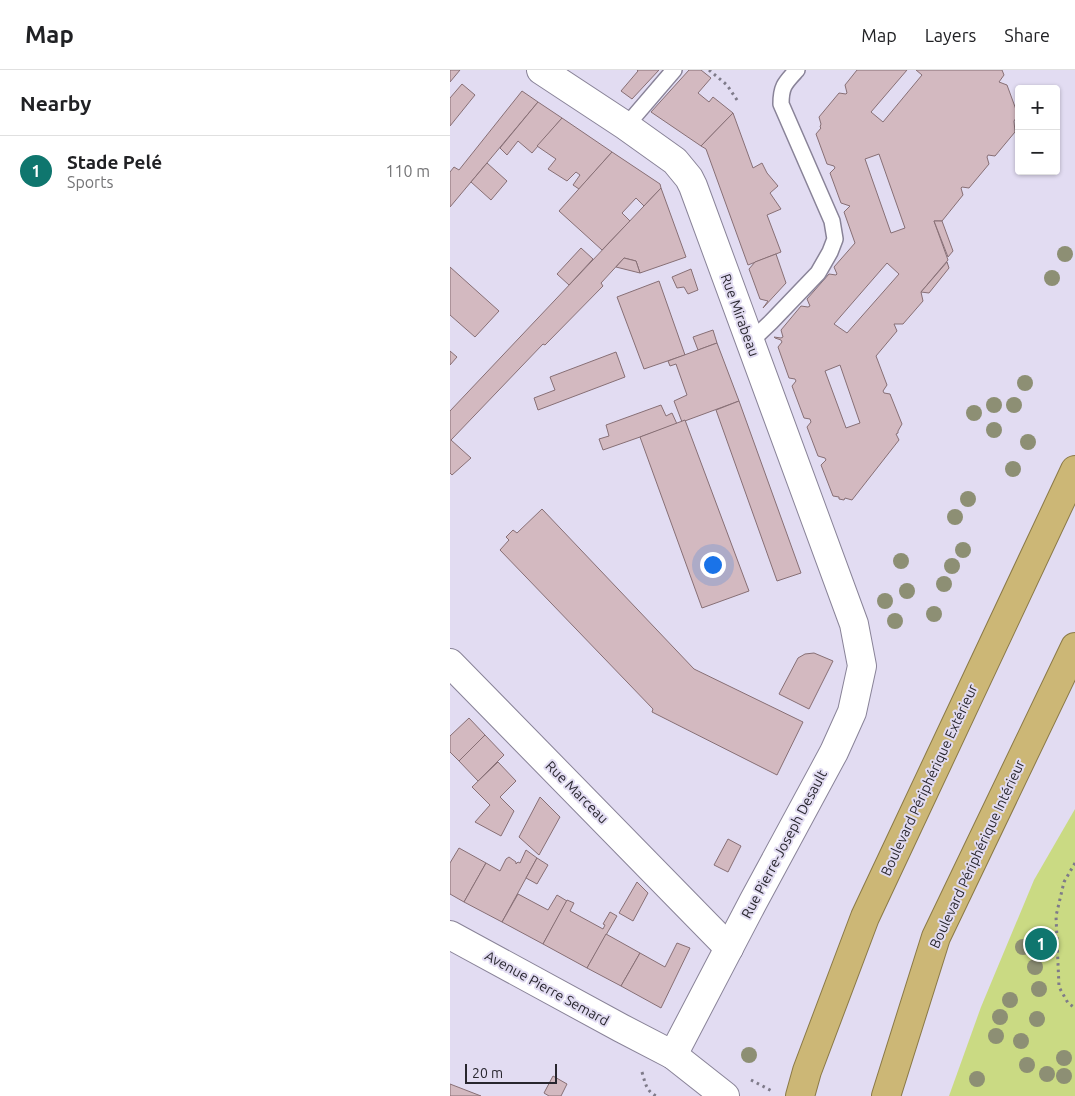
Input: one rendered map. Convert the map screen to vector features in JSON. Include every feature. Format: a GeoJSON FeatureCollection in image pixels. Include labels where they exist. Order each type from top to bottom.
{"type":"FeatureCollection","features":[{"type":"Feature","properties":{"kind":"highway","name":"Boulevard Périphérique Extérieur"},"geometry":{"type":"LineString","coordinates":[[800,1096],[807,1071],[865,918],[1075,470]]}},
{"type":"Feature","properties":{"kind":"highway","name":"Boulevard Périphérique Intérieur"},"geometry":{"type":"LineString","coordinates":[[886,1096],[936,937],[1075,647]]}},
{"type":"Feature","properties":{"kind":"street","name":"Rue Mirabeau"},"geometry":{"type":"LineString","coordinates":[[545,71],[675,160],[689,178],[854,624]]}},
{"type":"Feature","properties":{"kind":"street","name":"Rue Pierre-Joseph Desault"},"geometry":{"type":"LineString","coordinates":[[674,1054],[834,752],[852,712],[862,666],[854,624]]}},
{"type":"Feature","properties":{"kind":"street","name":"Rue Marceau"},"geometry":{"type":"LineString","coordinates":[[450,663],[729,948]]}},
{"type":"Feature","properties":{"kind":"street","name":"Avenue Pierre Semard"},"geometry":{"type":"LineString","coordinates":[[450,935],[621,1028],[674,1054],[725,1096]]}},
{"type":"Feature","properties":{"kind":"lane"},"geometry":{"type":"LineString","coordinates":[[626,126],[674,70]]}},
{"type":"Feature","properties":{"kind":"lane"},"geometry":{"type":"LineString","coordinates":[[750,342],[818,272],[830,252],[835,239],[832,221],[781,104],[781,92],[786,82],[797,70]]}},
{"type":"Feature","properties":{"kind":"path"},"geometry":{"type":"LineString","coordinates":[[709,70],[727,85],[739,103]]}},
{"type":"Feature","properties":{"kind":"path"},"geometry":{"type":"LineString","coordinates":[[1075,863],[1064,882],[1056,916],[1059,987],[1068,1003],[1075,1008]]}},
{"type":"Feature","properties":{"kind":"path"},"geometry":{"type":"LineString","coordinates":[[642,1072],[647,1088],[656,1096]]}},
{"type":"Feature","properties":{"kind":"green space"},"geometry":{"type":"Polygon","coordinates":[[[1075,809],[1075,1096],[949,1096],[981,1007],[1034,880],[1075,809]]]}},
{"type":"Feature","properties":{"kind":"building"},"geometry":{"type":"Polygon","coordinates":[[[450,70],[460,70],[450,82],[450,70]]]}},
{"type":"Feature","properties":{"kind":"building"},"geometry":{"type":"Polygon","coordinates":[[[637,70],[659,70],[632,99],[621,91],[637,70]]]}},
{"type":"Feature","properties":{"kind":"building"},"geometry":{"type":"Polygon","coordinates":[[[689,70],[701,70],[711,78],[698,93],[709,102],[713,97],[733,113],[701,146],[651,112],[689,70]]]}},
{"type":"Feature","properties":{"kind":"building"},"geometry":{"type":"Polygon","coordinates":[[[857,70],[907,70],[871,112],[883,122],[922,75],[916,70],[1002,70],[1004,75],[999,82],[1007,85],[1015,107],[1015,132],[995,156],[988,155],[989,164],[969,188],[961,188],[963,195],[942,221],[934,221],[948,260],[921,292],[923,301],[903,324],[894,324],[897,331],[876,356],[887,385],[883,391],[890,394],[902,424],[896,434],[899,440],[852,500],[839,499],[839,497],[833,496],[821,465],[826,460],[818,456],[807,427],[811,422],[810,419],[804,418],[792,386],[796,381],[789,378],[778,347],[782,342],[774,337],[783,337],[781,330],[801,306],[810,306],[807,299],[829,274],[837,274],[834,267],[855,243],[844,212],[850,206],[841,203],[830,173],[835,168],[827,164],[816,134],[821,128],[819,117],[839,93],[847,93],[845,85],[857,70]],[[879,154],[865,159],[891,233],[905,228],[879,154]],[[887,263],[834,324],[847,333],[899,274],[887,263]],[[840,365],[825,371],[846,428],[860,423],[840,365]]]}},
{"type":"Feature","properties":{"kind":"building"},"geometry":{"type":"Polygon","coordinates":[[[462,84],[475,95],[450,126],[450,98],[462,84]]]}},
{"type":"Feature","properties":{"kind":"building"},"geometry":{"type":"Polygon","coordinates":[[[522,91],[538,102],[450,207],[450,172],[454,167],[459,170],[522,91]]]}},
{"type":"Feature","properties":{"kind":"building"},"geometry":{"type":"Polygon","coordinates":[[[538,102],[562,118],[532,153],[518,141],[507,155],[500,148],[538,102]]]}},
{"type":"Feature","properties":{"kind":"building"},"geometry":{"type":"Polygon","coordinates":[[[733,113],[753,168],[762,163],[767,173],[778,186],[770,193],[781,209],[767,215],[781,252],[748,265],[706,149],[701,146],[733,113]]]}},
{"type":"Feature","properties":{"kind":"building"},"geometry":{"type":"Polygon","coordinates":[[[562,118],[612,152],[579,189],[573,185],[580,175],[576,172],[567,181],[548,169],[556,159],[537,146],[562,118]]]}},
{"type":"Feature","properties":{"kind":"building"},"geometry":{"type":"Polygon","coordinates":[[[612,152],[660,184],[661,188],[644,206],[636,198],[622,213],[630,221],[602,250],[559,211],[612,152]]]}},
{"type":"Feature","properties":{"kind":"building"},"geometry":{"type":"Polygon","coordinates":[[[487,163],[507,181],[491,200],[471,182],[487,163]]]}},
{"type":"Feature","properties":{"kind":"building"},"geometry":{"type":"Polygon","coordinates":[[[661,188],[686,257],[640,273],[636,261],[624,258],[601,283],[603,286],[545,345],[543,344],[451,440],[471,458],[452,475],[450,473],[450,411],[661,188]]]}},
{"type":"Feature","properties":{"kind":"building"},"geometry":{"type":"Polygon","coordinates":[[[934,221],[942,221],[953,251],[948,257],[934,221]]]}},
{"type":"Feature","properties":{"kind":"building"},"geometry":{"type":"Polygon","coordinates":[[[581,248],[593,259],[569,285],[557,274],[581,248]]]}},
{"type":"Feature","properties":{"kind":"building"},"geometry":{"type":"Polygon","coordinates":[[[776,254],[786,283],[763,308],[768,301],[760,299],[749,269],[755,262],[776,254]]]}},
{"type":"Feature","properties":{"kind":"building"},"geometry":{"type":"Polygon","coordinates":[[[624,258],[636,261],[640,273],[616,267],[624,258]]]}},
{"type":"Feature","properties":{"kind":"building"},"geometry":{"type":"Polygon","coordinates":[[[947,262],[949,268],[929,293],[921,292],[947,262]]]}},
{"type":"Feature","properties":{"kind":"building"},"geometry":{"type":"Polygon","coordinates":[[[450,267],[499,311],[475,337],[450,315],[450,267]]]}},
{"type":"Feature","properties":{"kind":"building"},"geometry":{"type":"Polygon","coordinates":[[[691,269],[698,290],[688,294],[684,287],[677,288],[672,277],[691,269]]]}},
{"type":"Feature","properties":{"kind":"building"},"geometry":{"type":"Polygon","coordinates":[[[659,281],[685,355],[644,369],[617,297],[659,281]]]}},
{"type":"Feature","properties":{"kind":"building"},"geometry":{"type":"Polygon","coordinates":[[[713,330],[717,343],[698,350],[693,337],[713,330]]]}},
{"type":"Feature","properties":{"kind":"building"},"geometry":{"type":"Polygon","coordinates":[[[717,343],[739,401],[682,422],[674,401],[687,395],[676,364],[670,366],[668,361],[717,343]]]}},
{"type":"Feature","properties":{"kind":"building"},"geometry":{"type":"Polygon","coordinates":[[[450,351],[457,357],[450,365],[450,351]]]}},
{"type":"Feature","properties":{"kind":"building"},"geometry":{"type":"Polygon","coordinates":[[[616,352],[625,377],[538,410],[534,398],[555,390],[550,377],[616,352]]]}},
{"type":"Feature","properties":{"kind":"building"},"geometry":{"type":"Polygon","coordinates":[[[739,401],[801,573],[777,581],[716,410],[739,401]]]}},
{"type":"Feature","properties":{"kind":"building"},"geometry":{"type":"Polygon","coordinates":[[[661,405],[666,416],[672,413],[677,424],[603,450],[599,439],[609,436],[606,425],[661,405]]]}},
{"type":"Feature","properties":{"kind":"building"},"geometry":{"type":"Polygon","coordinates":[[[685,420],[749,591],[702,608],[640,437],[685,420]]]}},
{"type":"Feature","properties":{"kind":"building"},"geometry":{"type":"Polygon","coordinates":[[[542,509],[694,669],[803,722],[777,775],[652,712],[653,709],[500,550],[509,540],[506,537],[513,530],[517,533],[542,509]]]}},
{"type":"Feature","properties":{"kind":"building"},"geometry":{"type":"Polygon","coordinates":[[[814,653],[833,661],[809,709],[779,694],[798,658],[805,654],[814,653]]]}},
{"type":"Feature","properties":{"kind":"building"},"geometry":{"type":"Polygon","coordinates":[[[469,718],[485,735],[459,761],[450,752],[450,736],[469,718]]]}},
{"type":"Feature","properties":{"kind":"building"},"geometry":{"type":"Polygon","coordinates":[[[485,735],[504,755],[478,781],[459,761],[485,735]]]}},
{"type":"Feature","properties":{"kind":"building"},"geometry":{"type":"Polygon","coordinates":[[[498,762],[516,781],[500,797],[514,811],[501,836],[475,822],[490,805],[472,787],[498,762]]]}},
{"type":"Feature","properties":{"kind":"building"},"geometry":{"type":"Polygon","coordinates":[[[540,797],[560,817],[539,855],[519,837],[540,797]]]}},
{"type":"Feature","properties":{"kind":"building"},"geometry":{"type":"Polygon","coordinates":[[[728,839],[741,846],[728,872],[714,865],[728,839]]]}},
{"type":"Feature","properties":{"kind":"building"},"geometry":{"type":"Polygon","coordinates":[[[459,848],[486,863],[464,902],[450,894],[450,863],[459,848]]]}},
{"type":"Feature","properties":{"kind":"building"},"geometry":{"type":"Polygon","coordinates":[[[526,850],[537,858],[502,922],[464,902],[486,863],[500,871],[509,857],[516,864],[520,863],[526,850]]]}},
{"type":"Feature","properties":{"kind":"building"},"geometry":{"type":"Polygon","coordinates":[[[537,858],[548,865],[537,884],[526,878],[537,858]]]}},
{"type":"Feature","properties":{"kind":"building"},"geometry":{"type":"Polygon","coordinates":[[[637,882],[648,893],[633,921],[619,913],[637,882]]]}},
{"type":"Feature","properties":{"kind":"building"},"geometry":{"type":"Polygon","coordinates":[[[518,894],[548,910],[557,895],[567,901],[543,944],[502,922],[518,894]]]}},
{"type":"Feature","properties":{"kind":"building"},"geometry":{"type":"Polygon","coordinates":[[[567,900],[574,903],[570,911],[603,929],[605,925],[603,924],[610,912],[617,916],[587,968],[543,944],[567,900]]]}},
{"type":"Feature","properties":{"kind":"building"},"geometry":{"type":"Polygon","coordinates":[[[606,934],[640,953],[621,986],[587,968],[606,934]]]}},
{"type":"Feature","properties":{"kind":"building"},"geometry":{"type":"Polygon","coordinates":[[[677,943],[690,948],[661,1008],[621,986],[640,953],[665,967],[677,943]]]}},
{"type":"Feature","properties":{"kind":"building"},"geometry":{"type":"Polygon","coordinates":[[[553,1076],[567,1084],[561,1096],[549,1096],[544,1093],[553,1076]]]}},
{"type":"Feature","properties":{"kind":"building"},"geometry":{"type":"Polygon","coordinates":[[[450,1084],[481,1096],[450,1096],[450,1084]]]}},
{"type":"Feature","properties":{"kind":"place","name":"Stade Pelé"},"geometry":{"type":"Point","coordinates":[1041,944]}}]}
